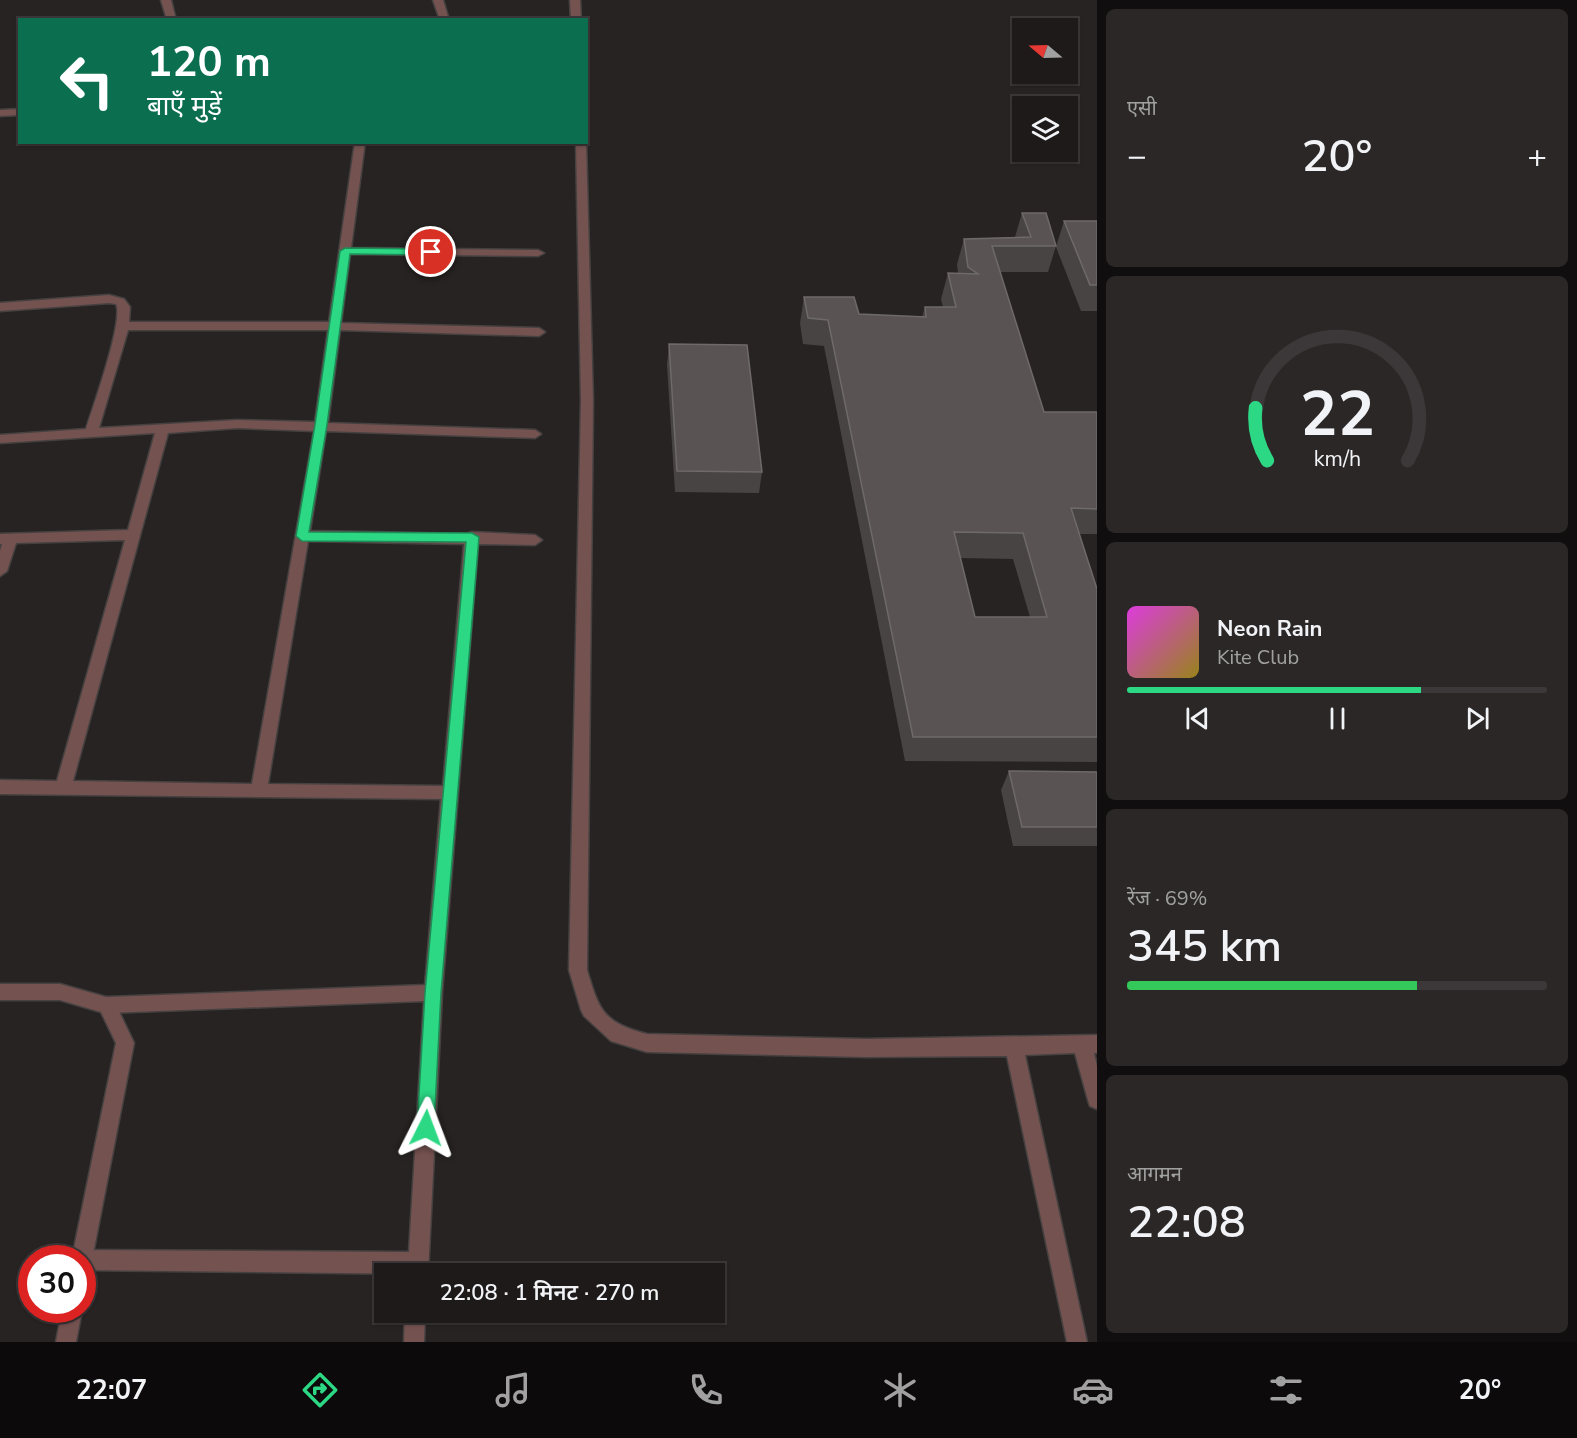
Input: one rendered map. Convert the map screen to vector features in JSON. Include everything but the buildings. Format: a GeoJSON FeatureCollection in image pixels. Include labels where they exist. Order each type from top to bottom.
{"type":"FeatureCollection","features":[{"type":"Feature","properties":{"kind":"street"},"geometry":{"type":"LineString","coordinates":[[166,0],[171,18]]}},
{"type":"Feature","properties":{"kind":"street"},"geometry":{"type":"LineString","coordinates":[[438,0],[444,18]]}},
{"type":"Feature","properties":{"kind":"street"},"geometry":{"type":"LineString","coordinates":[[575,0],[576,18]]}},
{"type":"Feature","properties":{"kind":"street"},"geometry":{"type":"LineString","coordinates":[[0,113],[18,112]]}},
{"type":"Feature","properties":{"kind":"street"},"geometry":{"type":"LineString","coordinates":[[259,792],[321,425],[360,144]]}},
{"type":"Feature","properties":{"kind":"street"},"geometry":{"type":"LineString","coordinates":[[581,144],[587,401],[578,970],[590,1010],[617,1035],[647,1043],[866,1048],[1090,1044],[1097,1100]]}},
{"type":"Feature","properties":{"kind":"street"},"geometry":{"type":"LineString","coordinates":[[345,251],[538,253]]}},
{"type":"Feature","properties":{"kind":"street"},"geometry":{"type":"LineString","coordinates":[[0,307],[110,299],[120,301],[124,307],[123,326],[92,432]]}},
{"type":"Feature","properties":{"kind":"street"},"geometry":{"type":"LineString","coordinates":[[123,326],[335,326],[539,332]]}},
{"type":"Feature","properties":{"kind":"street"},"geometry":{"type":"LineString","coordinates":[[0,439],[238,424],[321,425],[534,434]]}},
{"type":"Feature","properties":{"kind":"street"},"geometry":{"type":"LineString","coordinates":[[63,788],[163,428]]}},
{"type":"Feature","properties":{"kind":"street"},"geometry":{"type":"LineString","coordinates":[[0,570],[5,539],[134,535]]}},
{"type":"Feature","properties":{"kind":"street"},"geometry":{"type":"LineString","coordinates":[[302,536],[472,537],[535,540]]}},
{"type":"Feature","properties":{"kind":"street"},"geometry":{"type":"LineString","coordinates":[[418,1263],[433,993],[472,537]]}},
{"type":"Feature","properties":{"kind":"street"},"geometry":{"type":"LineString","coordinates":[[0,787],[450,793]]}},
{"type":"Feature","properties":{"kind":"street"},"geometry":{"type":"LineString","coordinates":[[0,992],[60,992],[107,1005],[433,993]]}},
{"type":"Feature","properties":{"kind":"street"},"geometry":{"type":"LineString","coordinates":[[85,1245],[125,1043],[107,1005]]}},
{"type":"Feature","properties":{"kind":"street"},"geometry":{"type":"LineString","coordinates":[[1014,1047],[1077,1342]]}},
{"type":"Feature","properties":{"kind":"street"},"geometry":{"type":"LineString","coordinates":[[96,1260],[374,1267]]}},
{"type":"Feature","properties":{"kind":"street"},"geometry":{"type":"LineString","coordinates":[[66,1342],[70,1323]]}},
{"type":"Feature","properties":{"kind":"street"},"geometry":{"type":"LineString","coordinates":[[414,1342],[415,1323]]}},
{"type":"Feature","properties":{"kind":"route"},"geometry":{"type":"LineString","coordinates":[[426,1128],[433,993],[472,537],[302,536],[321,425],[345,251],[431,252]]}}]}
